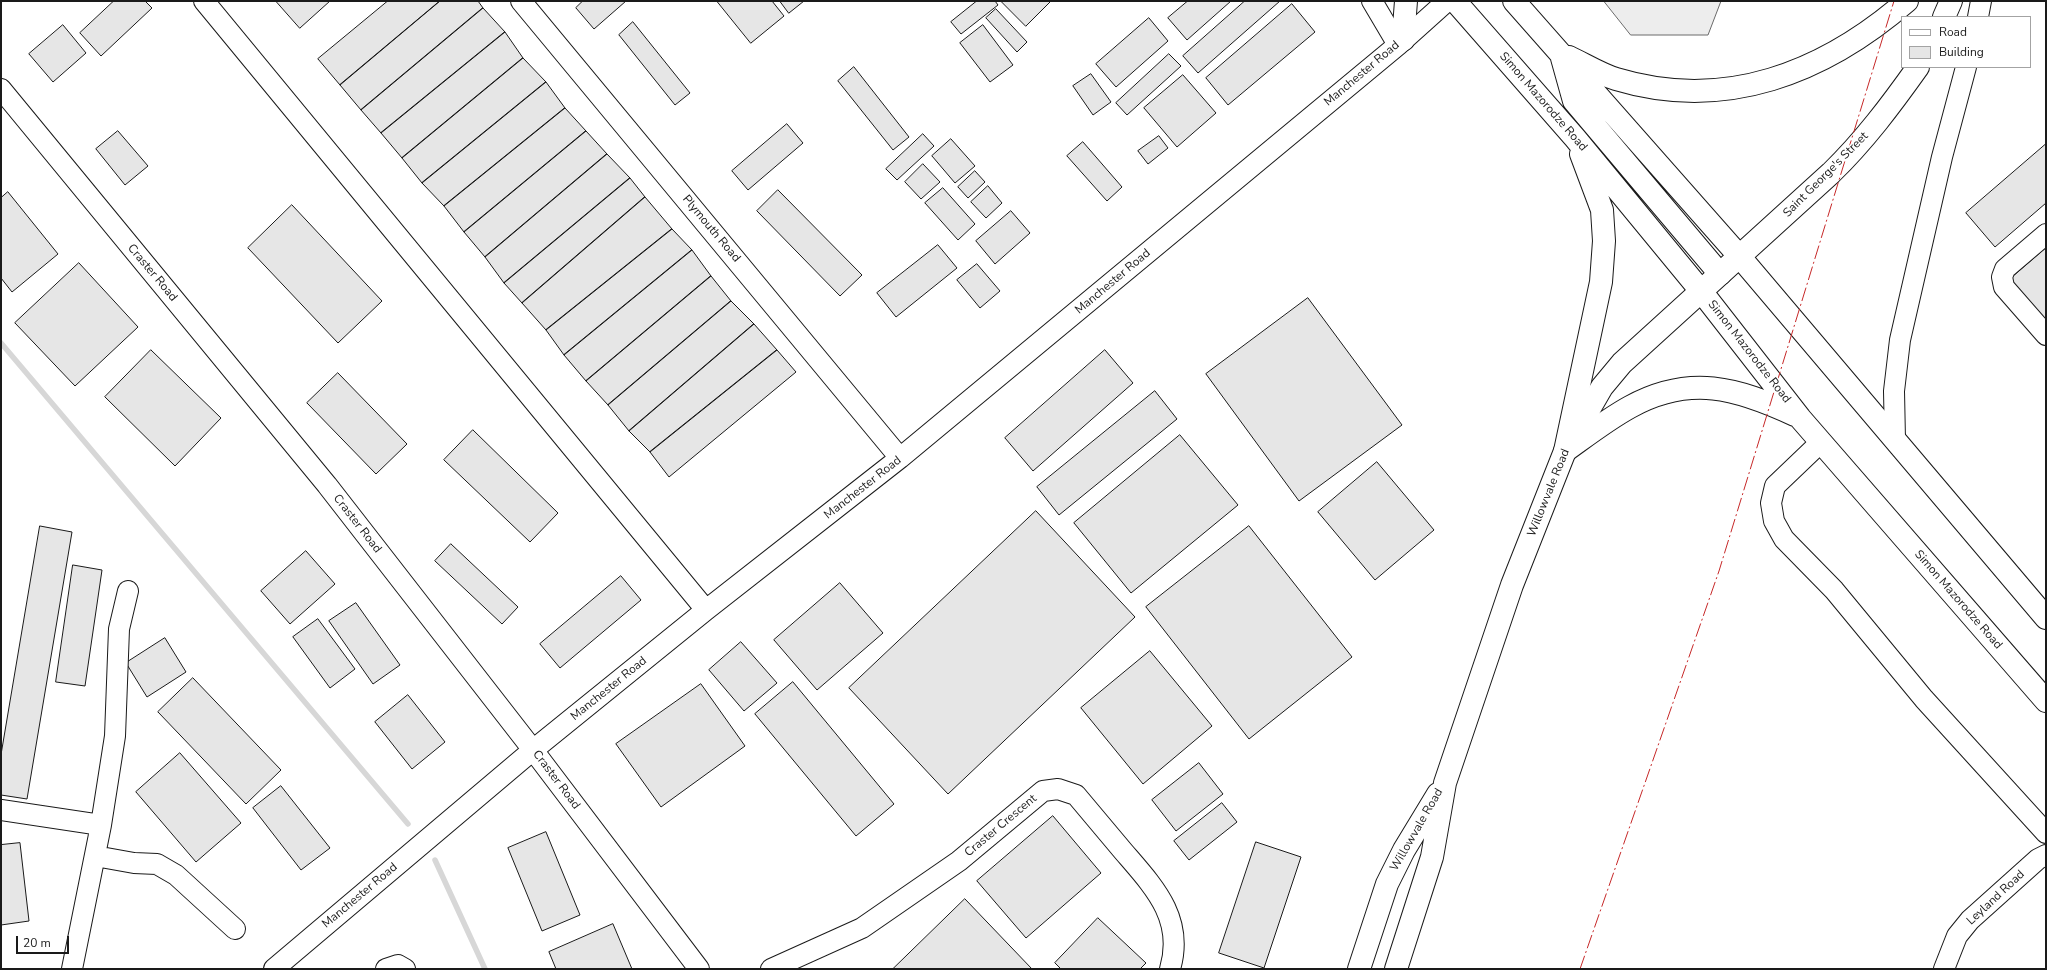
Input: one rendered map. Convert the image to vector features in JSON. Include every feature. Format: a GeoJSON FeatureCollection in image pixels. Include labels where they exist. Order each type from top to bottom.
{"type":"FeatureCollection","features":[{"type":"Feature","properties":{"kind":"main road"},"geometry":{"type":"LineString","coordinates":[[1400,42],[1406,1]]}},
{"type":"Feature","properties":{"kind":"main road","name":"Simon Mazorodze Road"},"geometry":{"type":"LineString","coordinates":[[1455,1],[1575,138],[1701,291],[1800,418],[2046,701]]}},
{"type":"Feature","properties":{"kind":"main road"},"geometry":{"type":"LineString","coordinates":[[1514,1],[1740,257],[2046,618]]}},
{"type":"Feature","properties":{"kind":"main road"},"geometry":{"type":"LineString","coordinates":[[1561,53],[1615,78],[1651,87],[1691,92],[1756,85],[1795,72],[1840,51],[1879,25],[1907,1]]}},
{"type":"Feature","properties":{"kind":"main road"},"geometry":{"type":"LineString","coordinates":[[1944,16],[1951,1]]}},
{"type":"Feature","properties":{"kind":"main road"},"geometry":{"type":"LineString","coordinates":[[1561,53],[1574,101],[1720,274]]}},
{"type":"Feature","properties":{"kind":"main road","name":"Saint George's Street"},"geometry":{"type":"LineString","coordinates":[[1740,257],[1858,146],[1888,109],[1917,68]]}},
{"type":"Feature","properties":{"kind":"main road"},"geometry":{"type":"LineString","coordinates":[[1565,451],[1601,282],[1604,241],[1602,210],[1575,138]]}},
{"type":"Feature","properties":{"kind":"main road","name":"Willowvale Road"},"geometry":{"type":"LineString","coordinates":[[1396,969],[1432,857],[1445,783],[1512,585],[1565,451],[1602,387],[1622,363],[1740,257]]}},
{"type":"Feature","properties":{"kind":"main road"},"geometry":{"type":"LineString","coordinates":[[1565,451],[1630,407],[1659,394],[1687,387],[1715,388],[1743,394],[1764,401],[1800,418]]}},
{"type":"Feature","properties":{"kind":"main road","name":"Willowvale Road"},"geometry":{"type":"LineString","coordinates":[[1359,969],[1387,884],[1404,850],[1445,783]]}},
{"type":"Feature","properties":{"kind":"street"},"geometry":{"type":"LineString","coordinates":[[204,1],[706,610]]}},
{"type":"Feature","properties":{"kind":"street","name":"Plymouth Road"},"geometry":{"type":"LineString","coordinates":[[521,1],[900,458]]}},
{"type":"Feature","properties":{"kind":"street"},"geometry":{"type":"LineString","coordinates":[[1372,1],[1400,42]]}},
{"type":"Feature","properties":{"kind":"street","name":"Manchester Road"},"geometry":{"type":"LineString","coordinates":[[274,969],[533,750],[706,610],[900,458],[1400,42],[1447,1]]}},
{"type":"Feature","properties":{"kind":"street"},"geometry":{"type":"LineString","coordinates":[[1978,16],[1981,1]]}},
{"type":"Feature","properties":{"kind":"street"},"geometry":{"type":"LineString","coordinates":[[1896,440],[1894,391],[1900,340],[1942,157],[1966,68]]}},
{"type":"Feature","properties":{"kind":"street","name":"Craster Road"},"geometry":{"type":"LineString","coordinates":[[1,90],[327,485],[533,750],[699,969]]}},
{"type":"Feature","properties":{"kind":"street"},"geometry":{"type":"LineString","coordinates":[[2046,234],[2005,269],[2002,277],[2004,287],[2046,335]]}},
{"type":"Feature","properties":{"kind":"street"},"geometry":{"type":"LineString","coordinates":[[1821,442],[1775,486],[1771,503],[1774,521],[1784,539],[1834,590],[1924,699],[2046,834]]}},
{"type":"Feature","properties":{"kind":"street"},"geometry":{"type":"LineString","coordinates":[[72,969],[101,825],[115,736],[119,629],[128,591]]}},
{"type":"Feature","properties":{"kind":"street","name":"Craster Crescent"},"geometry":{"type":"LineString","coordinates":[[771,969],[862,928],[959,861],[1043,790],[1058,789],[1076,795],[1158,891],[1172,925],[1173,957],[1170,969]]}},
{"type":"Feature","properties":{"kind":"street"},"geometry":{"type":"LineString","coordinates":[[1,810],[101,825]]}},
{"type":"Feature","properties":{"kind":"street"},"geometry":{"type":"LineString","coordinates":[[94,856],[134,863],[157,864],[176,875],[235,929]]}},
{"type":"Feature","properties":{"kind":"street","name":"Leyland Road"},"geometry":{"type":"LineString","coordinates":[[1944,969],[1957,936],[1970,920],[2038,859],[2046,856]]}},
{"type":"Feature","properties":{"kind":"street"},"geometry":{"type":"LineString","coordinates":[[386,969],[398,965],[405,969]]}},
{"type":"Feature","properties":{"kind":"shaded area"},"geometry":{"type":"Polygon","coordinates":[[[1604,1],[1721,1],[1708,35],[1631,35],[1604,1]]]}},
{"type":"Feature","properties":{"kind":"building"},"geometry":{"type":"Polygon","coordinates":[[[114,1],[145,1],[152,8],[101,56],[80,33],[114,1]]]}},
{"type":"Feature","properties":{"kind":"building"},"geometry":{"type":"Polygon","coordinates":[[[276,1],[330,1],[300,28],[276,1]]]}},
{"type":"Feature","properties":{"kind":"building"},"geometry":{"type":"Polygon","coordinates":[[[388,1],[440,1],[340,85],[318,59],[388,1]]]}},
{"type":"Feature","properties":{"kind":"building"},"geometry":{"type":"Polygon","coordinates":[[[440,1],[478,1],[483,8],[361,110],[340,85],[440,1]]]}},
{"type":"Feature","properties":{"kind":"building"},"geometry":{"type":"Polygon","coordinates":[[[583,1],[626,1],[594,29],[576,8],[583,1]]]}},
{"type":"Feature","properties":{"kind":"building"},"geometry":{"type":"Polygon","coordinates":[[[717,1],[772,1],[784,16],[751,43],[717,1]]]}},
{"type":"Feature","properties":{"kind":"building"},"geometry":{"type":"Polygon","coordinates":[[[780,1],[804,1],[789,13],[780,1]]]}},
{"type":"Feature","properties":{"kind":"building"},"geometry":{"type":"Polygon","coordinates":[[[977,1],[995,1],[998,5],[961,34],[951,22],[977,1]]]}},
{"type":"Feature","properties":{"kind":"building"},"geometry":{"type":"Polygon","coordinates":[[[1001,1],[1049,1],[1050,2],[1026,26],[1001,1]]]}},
{"type":"Feature","properties":{"kind":"building"},"geometry":{"type":"Polygon","coordinates":[[[1188,1],[1231,1],[1187,40],[1168,18],[1188,1]]]}},
{"type":"Feature","properties":{"kind":"building"},"geometry":{"type":"Polygon","coordinates":[[[1245,1],[1280,1],[1198,73],[1183,56],[1245,1]]]}},
{"type":"Feature","properties":{"kind":"building"},"geometry":{"type":"Polygon","coordinates":[[[1292,4],[1315,32],[1228,105],[1206,78],[1292,4]]]}},
{"type":"Feature","properties":{"kind":"building"},"geometry":{"type":"Polygon","coordinates":[[[483,8],[505,32],[381,133],[361,110],[483,8]]]}},
{"type":"Feature","properties":{"kind":"building"},"geometry":{"type":"Polygon","coordinates":[[[996,9],[1027,42],[1017,52],[986,18],[996,9]]]}},
{"type":"Feature","properties":{"kind":"building"},"geometry":{"type":"Polygon","coordinates":[[[1149,18],[1168,41],[1116,87],[1096,64],[1149,18]]]}},
{"type":"Feature","properties":{"kind":"building"},"geometry":{"type":"Polygon","coordinates":[[[633,22],[690,93],[675,105],[619,35],[633,22]]]}},
{"type":"Feature","properties":{"kind":"building"},"geometry":{"type":"Polygon","coordinates":[[[63,25],[86,53],[53,82],[29,54],[63,25]]]}},
{"type":"Feature","properties":{"kind":"building"},"geometry":{"type":"Polygon","coordinates":[[[983,25],[1013,65],[990,82],[960,43],[983,25]]]}},
{"type":"Feature","properties":{"kind":"building"},"geometry":{"type":"Polygon","coordinates":[[[505,32],[523,58],[402,158],[381,133],[505,32]]]}},
{"type":"Feature","properties":{"kind":"building"},"geometry":{"type":"Polygon","coordinates":[[[1169,54],[1181,66],[1127,115],[1116,103],[1169,54]]]}},
{"type":"Feature","properties":{"kind":"building"},"geometry":{"type":"Polygon","coordinates":[[[523,58],[546,82],[422,183],[402,158],[523,58]]]}},
{"type":"Feature","properties":{"kind":"building"},"geometry":{"type":"Polygon","coordinates":[[[854,67],[909,137],[893,150],[838,81],[854,67]]]}},
{"type":"Feature","properties":{"kind":"building"},"geometry":{"type":"Polygon","coordinates":[[[1091,74],[1111,102],[1093,115],[1073,86],[1091,74]]]}},
{"type":"Feature","properties":{"kind":"building"},"geometry":{"type":"Polygon","coordinates":[[[1183,75],[1216,113],[1177,147],[1144,108],[1183,75]]]}},
{"type":"Feature","properties":{"kind":"building"},"geometry":{"type":"Polygon","coordinates":[[[546,82],[565,108],[444,206],[422,183],[546,82]]]}},
{"type":"Feature","properties":{"kind":"building"},"geometry":{"type":"Polygon","coordinates":[[[565,108],[586,131],[464,232],[444,206],[565,108]]]}},
{"type":"Feature","properties":{"kind":"building"},"geometry":{"type":"Polygon","coordinates":[[[787,124],[803,143],[748,190],[732,171],[787,124]]]}},
{"type":"Feature","properties":{"kind":"building"},"geometry":{"type":"Polygon","coordinates":[[[118,131],[148,166],[125,185],[96,149],[118,131]]]}},
{"type":"Feature","properties":{"kind":"building"},"geometry":{"type":"Polygon","coordinates":[[[586,131],[607,154],[485,257],[464,232],[586,131]]]}},
{"type":"Feature","properties":{"kind":"building"},"geometry":{"type":"Polygon","coordinates":[[[923,134],[934,146],[897,180],[886,169],[923,134]]]}},
{"type":"Feature","properties":{"kind":"building"},"geometry":{"type":"Polygon","coordinates":[[[1159,136],[1168,148],[1148,164],[1138,151],[1159,136]]]}},
{"type":"Feature","properties":{"kind":"building"},"geometry":{"type":"Polygon","coordinates":[[[951,139],[975,166],[955,183],[932,156],[951,139]]]}},
{"type":"Feature","properties":{"kind":"building"},"geometry":{"type":"Polygon","coordinates":[[[1083,142],[1122,187],[1107,201],[1067,156],[1083,142]]]}},
{"type":"Feature","properties":{"kind":"building"},"geometry":{"type":"Polygon","coordinates":[[[2046,144],[2046,203],[1995,247],[1966,213],[2046,144]]]}},
{"type":"Feature","properties":{"kind":"building"},"geometry":{"type":"Polygon","coordinates":[[[607,154],[630,178],[504,283],[485,257],[607,154]]]}},
{"type":"Feature","properties":{"kind":"building"},"geometry":{"type":"Polygon","coordinates":[[[923,164],[940,182],[921,199],[905,182],[923,164]]]}},
{"type":"Feature","properties":{"kind":"building"},"geometry":{"type":"Polygon","coordinates":[[[975,171],[985,182],[968,198],[958,187],[975,171]]]}},
{"type":"Feature","properties":{"kind":"building"},"geometry":{"type":"Polygon","coordinates":[[[630,178],[645,197],[522,303],[504,283],[630,178]]]}},
{"type":"Feature","properties":{"kind":"building"},"geometry":{"type":"Polygon","coordinates":[[[988,186],[1002,203],[986,218],[971,202],[988,186]]]}},
{"type":"Feature","properties":{"kind":"building"},"geometry":{"type":"Polygon","coordinates":[[[943,188],[975,224],[958,240],[925,203],[943,188]]]}},
{"type":"Feature","properties":{"kind":"building"},"geometry":{"type":"Polygon","coordinates":[[[778,190],[862,275],[840,296],[757,211],[778,190]]]}},
{"type":"Feature","properties":{"kind":"building"},"geometry":{"type":"Polygon","coordinates":[[[8,192],[58,254],[12,292],[1,278],[1,198],[8,192]]]}},
{"type":"Feature","properties":{"kind":"building"},"geometry":{"type":"Polygon","coordinates":[[[645,197],[672,229],[546,330],[522,303],[645,197]]]}},
{"type":"Feature","properties":{"kind":"building"},"geometry":{"type":"Polygon","coordinates":[[[292,205],[382,301],[338,343],[248,248],[292,205]]]}},
{"type":"Feature","properties":{"kind":"building"},"geometry":{"type":"Polygon","coordinates":[[[1011,211],[1030,233],[995,264],[976,241],[1011,211]]]}},
{"type":"Feature","properties":{"kind":"building"},"geometry":{"type":"Polygon","coordinates":[[[672,229],[692,250],[564,355],[546,330],[672,229]]]}},
{"type":"Feature","properties":{"kind":"building"},"geometry":{"type":"Polygon","coordinates":[[[938,245],[957,268],[896,317],[877,293],[938,245]]]}},
{"type":"Feature","properties":{"kind":"building"},"geometry":{"type":"Polygon","coordinates":[[[2046,248],[2046,324],[2008,281],[2046,248]]]}},
{"type":"Feature","properties":{"kind":"building"},"geometry":{"type":"Polygon","coordinates":[[[692,250],[711,276],[586,381],[564,355],[692,250]]]}},
{"type":"Feature","properties":{"kind":"building"},"geometry":{"type":"Polygon","coordinates":[[[79,263],[138,327],[75,386],[15,323],[79,263]]]}},
{"type":"Feature","properties":{"kind":"building"},"geometry":{"type":"Polygon","coordinates":[[[977,264],[1000,291],[980,308],[957,280],[977,264]]]}},
{"type":"Feature","properties":{"kind":"building"},"geometry":{"type":"Polygon","coordinates":[[[711,276],[731,301],[608,405],[586,381],[711,276]]]}},
{"type":"Feature","properties":{"kind":"building"},"geometry":{"type":"Polygon","coordinates":[[[1308,298],[1402,425],[1299,501],[1206,374],[1308,298]]]}},
{"type":"Feature","properties":{"kind":"building"},"geometry":{"type":"Polygon","coordinates":[[[731,301],[754,324],[629,431],[608,405],[731,301]]]}},
{"type":"Feature","properties":{"kind":"building"},"geometry":{"type":"Polygon","coordinates":[[[754,324],[777,350],[650,452],[629,431],[754,324]]]}},
{"type":"Feature","properties":{"kind":"building"},"geometry":{"type":"Polygon","coordinates":[[[151,350],[221,418],[175,466],[105,397],[151,350]]]}},
{"type":"Feature","properties":{"kind":"building"},"geometry":{"type":"Polygon","coordinates":[[[777,350],[796,372],[669,477],[650,452],[777,350]]]}},
{"type":"Feature","properties":{"kind":"building"},"geometry":{"type":"Polygon","coordinates":[[[1105,350],[1133,383],[1033,471],[1005,438],[1105,350]]]}},
{"type":"Feature","properties":{"kind":"building"},"geometry":{"type":"Polygon","coordinates":[[[338,373],[407,444],[376,474],[307,403],[338,373]]]}},
{"type":"Feature","properties":{"kind":"building"},"geometry":{"type":"Polygon","coordinates":[[[1155,391],[1177,419],[1059,515],[1037,487],[1155,391]]]}},
{"type":"Feature","properties":{"kind":"building"},"geometry":{"type":"Polygon","coordinates":[[[473,430],[558,513],[530,542],[444,460],[473,430]]]}},
{"type":"Feature","properties":{"kind":"building"},"geometry":{"type":"Polygon","coordinates":[[[1180,435],[1238,505],[1131,593],[1074,523],[1180,435]]]}},
{"type":"Feature","properties":{"kind":"building"},"geometry":{"type":"Polygon","coordinates":[[[1377,462],[1434,530],[1375,580],[1318,512],[1377,462]]]}},
{"type":"Feature","properties":{"kind":"building"},"geometry":{"type":"Polygon","coordinates":[[[1036,511],[1135,617],[948,794],[849,688],[1036,511]]]}},
{"type":"Feature","properties":{"kind":"building"},"geometry":{"type":"Polygon","coordinates":[[[40,526],[72,532],[27,799],[1,795],[1,755],[40,526]]]}},
{"type":"Feature","properties":{"kind":"building"},"geometry":{"type":"Polygon","coordinates":[[[1249,526],[1352,657],[1249,739],[1146,607],[1249,526]]]}},
{"type":"Feature","properties":{"kind":"building"},"geometry":{"type":"Polygon","coordinates":[[[451,544],[518,607],[502,624],[435,561],[451,544]]]}},
{"type":"Feature","properties":{"kind":"building"},"geometry":{"type":"Polygon","coordinates":[[[306,551],[335,584],[290,624],[261,591],[306,551]]]}},
{"type":"Feature","properties":{"kind":"building"},"geometry":{"type":"Polygon","coordinates":[[[73,565],[102,570],[85,686],[56,682],[73,565]]]}},
{"type":"Feature","properties":{"kind":"building"},"geometry":{"type":"Polygon","coordinates":[[[621,576],[641,600],[560,668],[540,644],[621,576]]]}},
{"type":"Feature","properties":{"kind":"building"},"geometry":{"type":"Polygon","coordinates":[[[840,583],[883,633],[817,690],[774,640],[840,583]]]}},
{"type":"Feature","properties":{"kind":"building"},"geometry":{"type":"Polygon","coordinates":[[[356,603],[400,665],[373,684],[329,621],[356,603]]]}},
{"type":"Feature","properties":{"kind":"building"},"geometry":{"type":"Polygon","coordinates":[[[318,619],[355,669],[330,688],[293,637],[318,619]]]}},
{"type":"Feature","properties":{"kind":"building"},"geometry":{"type":"Polygon","coordinates":[[[165,638],[186,672],[147,697],[126,663],[165,638]]]}},
{"type":"Feature","properties":{"kind":"building"},"geometry":{"type":"Polygon","coordinates":[[[741,642],[777,683],[744,711],[709,670],[741,642]]]}},
{"type":"Feature","properties":{"kind":"building"},"geometry":{"type":"Polygon","coordinates":[[[1150,651],[1212,726],[1143,784],[1081,708],[1150,651]]]}},
{"type":"Feature","properties":{"kind":"building"},"geometry":{"type":"Polygon","coordinates":[[[193,678],[281,770],[246,804],[158,712],[193,678]]]}},
{"type":"Feature","properties":{"kind":"building"},"geometry":{"type":"Polygon","coordinates":[[[793,682],[894,804],[856,836],[755,714],[793,682]]]}},
{"type":"Feature","properties":{"kind":"building"},"geometry":{"type":"Polygon","coordinates":[[[701,684],[745,746],[661,807],[616,744],[701,684]]]}},
{"type":"Feature","properties":{"kind":"building"},"geometry":{"type":"Polygon","coordinates":[[[408,695],[445,742],[412,769],[375,722],[408,695]]]}},
{"type":"Feature","properties":{"kind":"building"},"geometry":{"type":"Polygon","coordinates":[[[180,753],[241,823],[196,862],[136,792],[180,753]]]}},
{"type":"Feature","properties":{"kind":"building"},"geometry":{"type":"Polygon","coordinates":[[[1199,763],[1223,794],[1176,831],[1152,800],[1199,763]]]}},
{"type":"Feature","properties":{"kind":"building"},"geometry":{"type":"Polygon","coordinates":[[[281,786],[330,848],[301,870],[253,808],[281,786]]]}},
{"type":"Feature","properties":{"kind":"building"},"geometry":{"type":"Polygon","coordinates":[[[1222,803],[1237,822],[1189,860],[1174,841],[1222,803]]]}},
{"type":"Feature","properties":{"kind":"building"},"geometry":{"type":"Polygon","coordinates":[[[1053,816],[1101,873],[1026,938],[977,881],[1053,816]]]}},
{"type":"Feature","properties":{"kind":"building"},"geometry":{"type":"Polygon","coordinates":[[[546,832],[580,915],[542,931],[508,848],[546,832]]]}},
{"type":"Feature","properties":{"kind":"building"},"geometry":{"type":"Polygon","coordinates":[[[1256,842],[1301,857],[1264,968],[1219,953],[1256,842]]]}},
{"type":"Feature","properties":{"kind":"building"},"geometry":{"type":"Polygon","coordinates":[[[20,843],[29,921],[1,925],[1,845],[20,843]]]}},
{"type":"Feature","properties":{"kind":"building"},"geometry":{"type":"Polygon","coordinates":[[[965,899],[1032,969],[893,969],[965,899]]]}},
{"type":"Feature","properties":{"kind":"building"},"geometry":{"type":"Polygon","coordinates":[[[1098,918],[1146,963],[1140,969],[1061,969],[1055,963],[1098,918]]]}},
{"type":"Feature","properties":{"kind":"building"},"geometry":{"type":"Polygon","coordinates":[[[613,924],[632,969],[556,969],[549,952],[613,924]]]}},
{"type":"Feature","properties":{"kind":"waterway"},"geometry":{"type":"LineString","coordinates":[[1,343],[408,824]]}},
{"type":"Feature","properties":{"kind":"waterway"},"geometry":{"type":"LineString","coordinates":[[435,860],[485,969]]}},
{"type":"Feature","properties":{"kind":"power"},"geometry":{"type":"LineString","coordinates":[[1580,969],[1719,571],[1894,1]]}}]}
